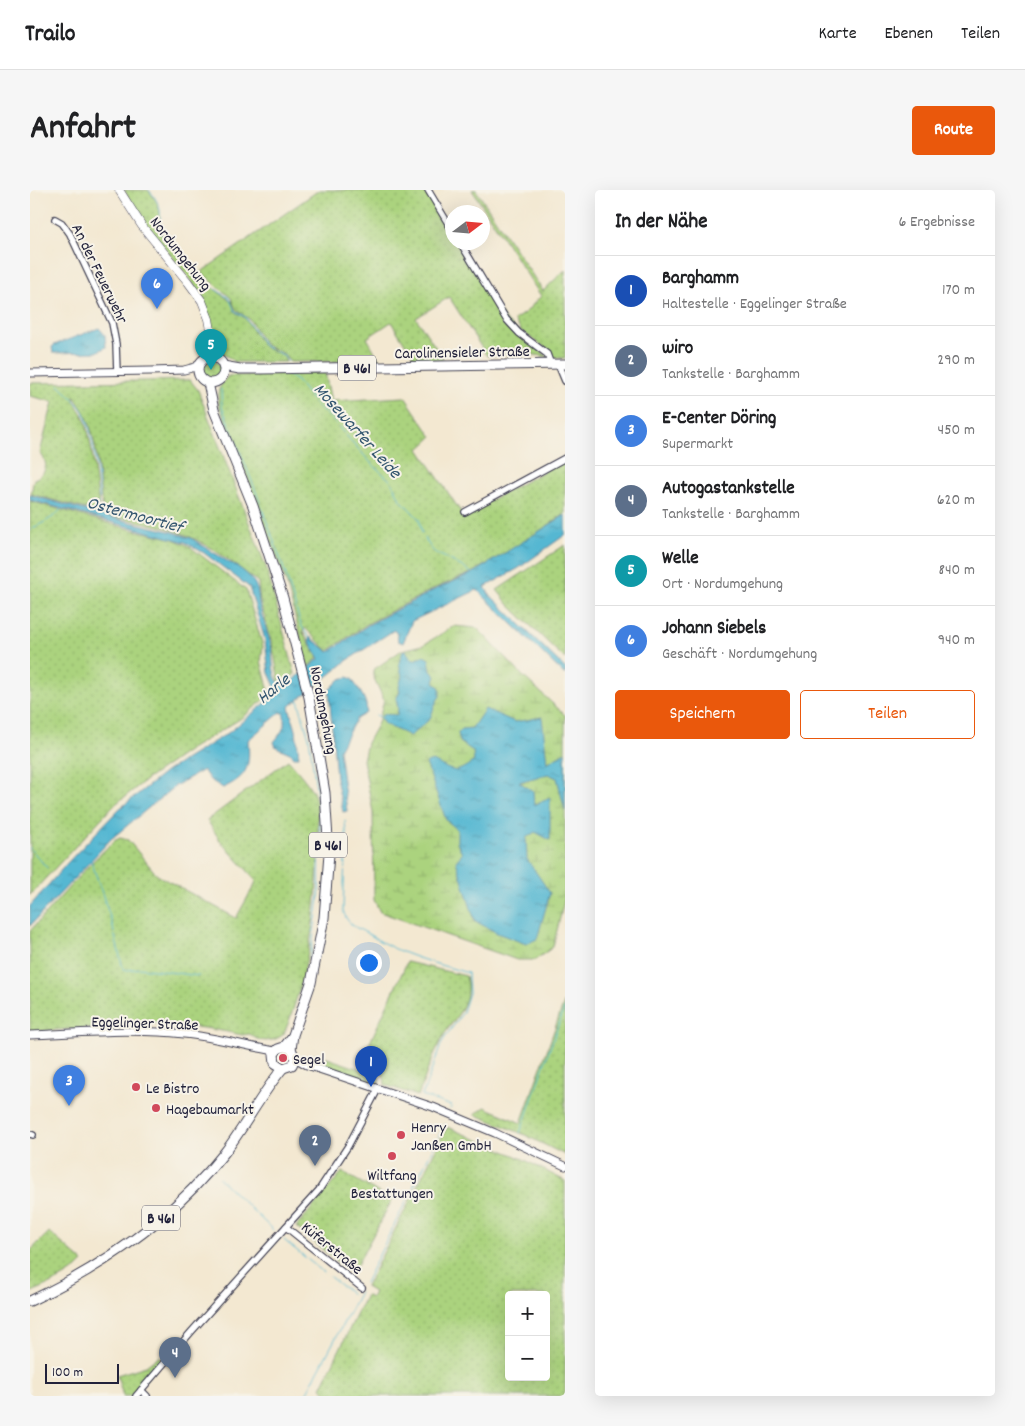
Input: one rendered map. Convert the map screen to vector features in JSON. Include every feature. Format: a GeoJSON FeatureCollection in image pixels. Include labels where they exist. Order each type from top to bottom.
{"type":"FeatureCollection","features":[{"type":"Feature","properties":{"kind":"main road","name":"Nordumgehung"},"geometry":{"type":"LineString","coordinates":[[119,190],[142,226],[202,302],[209,318],[211,358],[223,370]]}},
{"type":"Feature","properties":{"kind":"main road"},"geometry":{"type":"LineString","coordinates":[[211,358],[199,370],[202,379],[211,382],[220,379],[223,370]]}},
{"type":"Feature","properties":{"kind":"main road","name":"Carolinensieler Straße"},"geometry":{"type":"LineString","coordinates":[[223,370],[559,364]]}},
{"type":"Feature","properties":{"kind":"main road","name":"Nordumgehung"},"geometry":{"type":"LineString","coordinates":[[30,1301],[100,1263],[153,1224],[200,1181],[224,1153],[248,1120],[284,1058],[294,1035],[308,992],[319,948],[324,918],[328,864],[325,793],[309,697],[274,568],[253,506],[214,410],[211,382]]}},
{"type":"Feature","properties":{"kind":"street"},"geometry":{"type":"LineString","coordinates":[[428,190],[445,218]]}},
{"type":"Feature","properties":{"kind":"street","name":"An der Feuerwehr"},"geometry":{"type":"LineString","coordinates":[[55,219],[62,223],[70,234],[112,323],[116,344],[117,372]]}},
{"type":"Feature","properties":{"kind":"street"},"geometry":{"type":"LineString","coordinates":[[465,250],[506,319],[519,333],[559,364],[565,381]]}},
{"type":"Feature","properties":{"kind":"street"},"geometry":{"type":"LineString","coordinates":[[30,373],[199,370]]}},
{"type":"Feature","properties":{"kind":"street"},"geometry":{"type":"LineString","coordinates":[[466,512],[565,458]]}},
{"type":"Feature","properties":{"kind":"street","name":"Eggelinger Straße"},"geometry":{"type":"LineString","coordinates":[[30,1035],[168,1032],[205,1037],[259,1049],[433,1107],[565,1166]]}},
{"type":"Feature","properties":{"kind":"street"},"geometry":{"type":"LineString","coordinates":[[136,1396],[214,1305],[315,1194],[338,1163],[378,1089]]}},
{"type":"Feature","properties":{"kind":"street","name":"Küferstraße"},"geometry":{"type":"LineString","coordinates":[[286,1227],[362,1288]]}},
{"type":"Feature","properties":{"kind":"street"},"geometry":{"type":"LineString","coordinates":[[141,1390],[147,1396]]}},
{"type":"Feature","properties":{"kind":"green space"},"geometry":{"type":"Polygon","coordinates":[[[124,190],[148,190],[159,207],[160,217],[156,226],[160,233],[212,287],[232,302],[235,312],[245,318],[264,347],[283,355],[286,362],[235,362],[215,348],[204,300],[190,279],[137,213],[124,190]]]}},
{"type":"Feature","properties":{"kind":"green space"},"geometry":{"type":"Polygon","coordinates":[[[319,190],[424,190],[445,224],[445,250],[461,250],[505,320],[548,357],[518,354],[487,356],[449,297],[416,318],[444,360],[415,359],[391,322],[367,338],[380,361],[290,362],[284,354],[265,345],[249,319],[236,310],[231,298],[201,272],[319,190]]]}},
{"type":"Feature","properties":{"kind":"green space"},"geometry":{"type":"Polygon","coordinates":[[[472,190],[476,190],[486,205],[482,205],[472,190]]]}},
{"type":"Feature","properties":{"kind":"green space"},"geometry":{"type":"Polygon","coordinates":[[[490,211],[543,291],[565,270],[565,358],[554,358],[547,349],[521,331],[514,320],[526,312],[541,296],[490,218],[490,211]]]}},
{"type":"Feature","properties":{"kind":"green space"},"geometry":{"type":"Polygon","coordinates":[[[208,361],[216,361],[221,366],[219,377],[208,379],[203,374],[203,366],[208,361]]]}},
{"type":"Feature","properties":{"kind":"green space"},"geometry":{"type":"Polygon","coordinates":[[[325,372],[331,401],[405,397],[432,437],[419,449],[463,515],[565,460],[565,514],[514,548],[473,572],[433,589],[367,624],[328,651],[305,628],[303,632],[318,658],[308,667],[287,585],[219,405],[218,392],[228,376],[325,372]]]}},
{"type":"Feature","properties":{"kind":"green space"},"geometry":{"type":"Polygon","coordinates":[[[190,380],[198,390],[266,567],[295,674],[283,684],[279,681],[272,643],[260,602],[258,582],[196,539],[155,525],[103,515],[93,437],[87,418],[74,396],[75,402],[85,420],[90,443],[99,505],[97,512],[31,494],[34,479],[42,474],[45,468],[45,461],[40,453],[53,402],[30,396],[30,383],[190,380]]]}},
{"type":"Feature","properties":{"kind":"green space"},"geometry":{"type":"Polygon","coordinates":[[[30,501],[133,530],[171,538],[189,546],[246,590],[263,646],[261,661],[270,695],[240,719],[189,750],[113,806],[30,895],[30,501]]]}},
{"type":"Feature","properties":{"kind":"green space"},"geometry":{"type":"Polygon","coordinates":[[[565,545],[565,659],[509,605],[497,590],[565,545]]]}},
{"type":"Feature","properties":{"kind":"green space"},"geometry":{"type":"Polygon","coordinates":[[[454,626],[477,628],[523,676],[565,715],[565,897],[553,947],[535,960],[517,960],[380,912],[374,900],[373,812],[363,760],[367,743],[378,723],[384,700],[373,676],[373,670],[402,650],[423,645],[454,626]]]}},
{"type":"Feature","properties":{"kind":"green space"},"geometry":{"type":"Polygon","coordinates":[[[288,760],[314,793],[317,813],[318,868],[314,916],[306,964],[293,1011],[284,1034],[276,1039],[263,1041],[250,1034],[242,1035],[191,1026],[157,1023],[106,1023],[105,1028],[30,1031],[30,931],[90,864],[114,841],[120,838],[128,840],[157,875],[236,918],[256,880],[221,842],[207,820],[288,760]]]}},
{"type":"Feature","properties":{"kind":"green space"},"geometry":{"type":"Polygon","coordinates":[[[407,962],[466,976],[467,987],[467,996],[464,1004],[437,1048],[418,1096],[385,1085],[381,1072],[360,1064],[407,962]]]}},
{"type":"Feature","properties":{"kind":"green space"},"geometry":{"type":"Polygon","coordinates":[[[565,1000],[565,1155],[523,1134],[474,1114],[485,1107],[521,1123],[565,1000]]]}},
{"type":"Feature","properties":{"kind":"green space"},"geometry":{"type":"Polygon","coordinates":[[[315,1054],[375,1074],[379,1076],[379,1084],[309,1061],[315,1054]]]}},
{"type":"Feature","properties":{"kind":"green space"},"geometry":{"type":"Polygon","coordinates":[[[447,1127],[523,1159],[565,1181],[565,1396],[332,1396],[321,1388],[366,1295],[371,1298],[374,1292],[366,1287],[447,1127]]]}},
{"type":"Feature","properties":{"kind":"green space"},"geometry":{"type":"Polygon","coordinates":[[[342,1172],[392,1200],[352,1274],[296,1227],[342,1172]]]}},
{"type":"Feature","properties":{"kind":"green space"},"geometry":{"type":"Polygon","coordinates":[[[49,1232],[83,1262],[65,1276],[30,1293],[30,1251],[49,1232]]]}},
{"type":"Feature","properties":{"kind":"green space"},"geometry":{"type":"Polygon","coordinates":[[[159,1356],[162,1360],[131,1396],[123,1396],[117,1375],[146,1366],[159,1356]]]}},
{"type":"Feature","properties":{"kind":"water"},"geometry":{"type":"Polygon","coordinates":[[[99,328],[105,335],[106,347],[97,352],[53,353],[52,347],[54,345],[99,328]]]}},
{"type":"Feature","properties":{"kind":"water"},"geometry":{"type":"Polygon","coordinates":[[[30,495],[191,538],[242,570],[256,585],[259,606],[271,645],[273,669],[277,680],[285,687],[319,659],[309,640],[310,637],[329,652],[368,625],[434,590],[473,573],[565,515],[565,535],[519,568],[485,587],[489,594],[565,668],[565,675],[477,590],[412,621],[403,643],[398,641],[394,630],[348,660],[289,707],[296,730],[299,757],[294,757],[290,753],[276,747],[274,742],[281,732],[285,721],[281,712],[248,740],[248,763],[243,774],[238,779],[223,788],[210,780],[203,770],[175,786],[111,839],[30,926],[30,906],[69,861],[119,809],[167,771],[228,733],[278,693],[269,673],[265,640],[249,587],[204,553],[185,542],[30,500],[30,495]]]}},
{"type":"Feature","properties":{"kind":"water"},"geometry":{"type":"Polygon","coordinates":[[[405,650],[413,660],[424,656],[429,659],[431,671],[436,676],[434,682],[440,688],[440,696],[430,719],[410,736],[384,724],[381,719],[383,714],[397,715],[396,699],[400,692],[399,687],[402,676],[399,663],[405,650]]]}},
{"type":"Feature","properties":{"kind":"water"},"geometry":{"type":"Polygon","coordinates":[[[348,677],[352,679],[362,695],[367,709],[366,713],[356,719],[339,750],[347,811],[343,812],[336,778],[329,690],[340,679],[348,677]]]}},
{"type":"Feature","properties":{"kind":"water"},"geometry":{"type":"Polygon","coordinates":[[[485,709],[515,722],[542,717],[547,763],[565,752],[565,811],[557,778],[548,774],[519,782],[533,791],[534,805],[550,798],[550,840],[535,832],[526,838],[527,859],[550,893],[537,939],[526,944],[497,933],[475,921],[456,861],[462,854],[457,842],[457,829],[446,820],[426,763],[433,761],[450,770],[458,770],[474,761],[473,751],[460,742],[458,733],[462,729],[472,728],[485,709]]]}},
{"type":"Feature","properties":{"kind":"waterway","name":"Mosewarfer Leide"},"geometry":{"type":"LineString","coordinates":[[149,190],[159,207],[160,217],[157,226],[160,232],[212,287],[229,298],[235,311],[245,317],[264,346],[283,355],[288,362]]}},
{"type":"Feature","properties":{"kind":"waterway","name":"Mosewarfer Leide"},"geometry":{"type":"LineString","coordinates":[[287,373],[297,381],[317,406],[329,416],[371,463],[391,481],[400,499],[419,519],[422,533]]}},
{"type":"Feature","properties":{"kind":"waterway","name":"Ostermoortief"},"geometry":{"type":"LineString","coordinates":[[59,385],[80,407],[88,424],[98,480],[99,516]]}},
{"type":"Feature","properties":{"kind":"waterway"},"geometry":{"type":"LineString","coordinates":[[221,389],[222,407],[255,489],[285,572],[301,625],[310,639]]}},
{"type":"Feature","properties":{"kind":"waterway"},"geometry":{"type":"LineString","coordinates":[[30,530],[51,518],[61,509]]}},
{"type":"Feature","properties":{"kind":"waterway","name":"Mosewarfer Leide"},"geometry":{"type":"LineString","coordinates":[[425,538],[436,553],[473,574]]}},
{"type":"Feature","properties":{"kind":"waterway"},"geometry":{"type":"LineString","coordinates":[[298,700],[309,738],[320,815],[319,896],[310,958]]}},
{"type":"Feature","properties":{"kind":"waterway"},"geometry":{"type":"LineString","coordinates":[[376,715],[383,718]]}},
{"type":"Feature","properties":{"kind":"waterway"},"geometry":{"type":"LineString","coordinates":[[345,821],[343,910],[350,923],[393,948],[418,958],[468,973],[469,993],[463,1012],[442,1042],[422,1096],[452,1106],[450,1109]]}},
{"type":"Feature","properties":{"kind":"waterway"},"geometry":{"type":"LineString","coordinates":[[30,848],[47,868]]}},
{"type":"Feature","properties":{"kind":"waterway"},"geometry":{"type":"LineString","coordinates":[[91,860],[111,920],[123,969],[140,968],[199,976]]}},
{"type":"Feature","properties":{"kind":"waterway"},"geometry":{"type":"LineString","coordinates":[[520,1133],[565,1006]]}},
{"type":"Feature","properties":{"kind":"waterway"},"geometry":{"type":"LineString","coordinates":[[365,1283],[445,1124]]}},
{"type":"Feature","properties":{"kind":"waterway"},"geometry":{"type":"LineString","coordinates":[[219,1178],[273,1230]]}},
{"type":"Feature","properties":{"kind":"waterway"},"geometry":{"type":"LineString","coordinates":[[284,1240],[323,1272]]}},
{"type":"Feature","properties":{"kind":"waterway"},"geometry":{"type":"LineString","coordinates":[[330,1277],[352,1294]]}},
{"type":"Feature","properties":{"kind":"waterway"},"geometry":{"type":"LineString","coordinates":[[306,1394],[360,1292]]}},
{"type":"Feature","properties":{"kind":"place","name":"Johann Siebels"},"geometry":{"type":"Point","coordinates":[157,309]}},
{"type":"Feature","properties":{"kind":"place","name":"Welle"},"geometry":{"type":"Point","coordinates":[211,370]}},
{"type":"Feature","properties":{"kind":"place","name":"Segel"},"geometry":{"type":"Point","coordinates":[283,1058]}},
{"type":"Feature","properties":{"kind":"place","name":"Le Bistro"},"geometry":{"type":"Point","coordinates":[136,1087]}},
{"type":"Feature","properties":{"kind":"place","name":"Barghamm"},"geometry":{"type":"Point","coordinates":[371,1087]}},
{"type":"Feature","properties":{"kind":"place","name":"E-Center Döring"},"geometry":{"type":"Point","coordinates":[69,1106]}},
{"type":"Feature","properties":{"kind":"place","name":"Hagebaumarkt"},"geometry":{"type":"Point","coordinates":[156,1108]}},
{"type":"Feature","properties":{"kind":"place","name":"Henry Janßen GmbH"},"geometry":{"type":"Point","coordinates":[401,1135]}},
{"type":"Feature","properties":{"kind":"place","name":"Wiltfang Bestattungen"},"geometry":{"type":"Point","coordinates":[392,1156]}},
{"type":"Feature","properties":{"kind":"place","name":"wiro"},"geometry":{"type":"Point","coordinates":[315,1166]}},
{"type":"Feature","properties":{"kind":"place","name":"Autogastankstelle"},"geometry":{"type":"Point","coordinates":[175,1378]}},
{"type":"Feature","properties":{"kind":"water label","name":"Harle"},"geometry":{"type":"Point","coordinates":[273,688]}}]}
